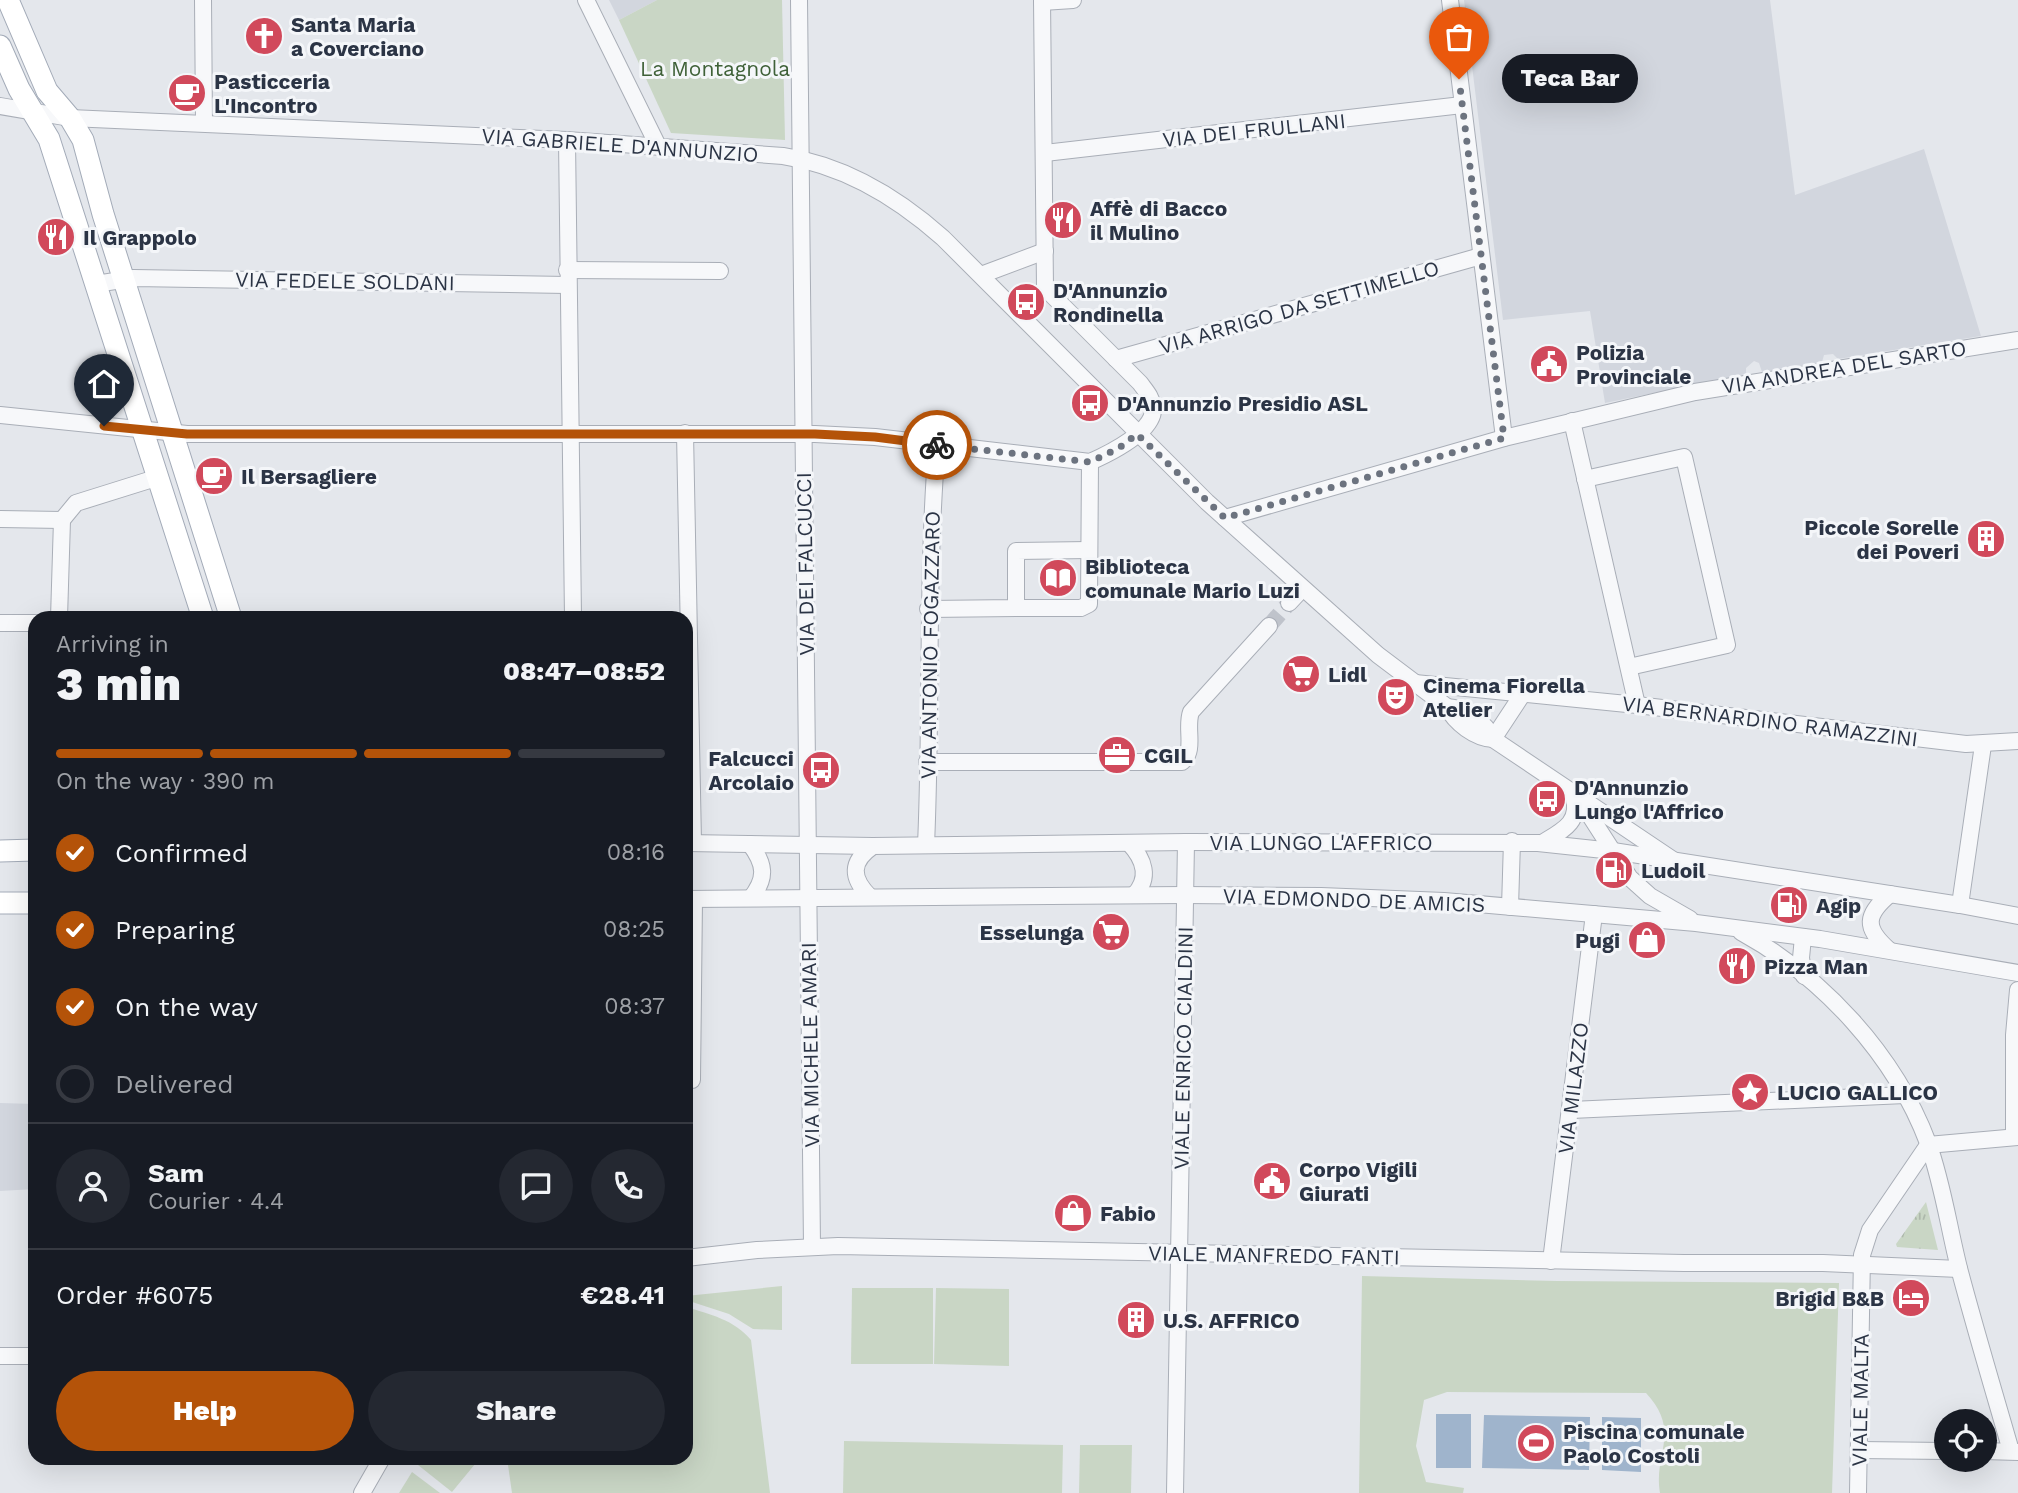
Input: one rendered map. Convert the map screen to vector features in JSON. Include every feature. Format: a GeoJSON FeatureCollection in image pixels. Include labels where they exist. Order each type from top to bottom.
{"type":"FeatureCollection","features":[{"type":"Feature","properties":{"kind":"main road"},"geometry":{"type":"LineString","coordinates":[[8,0],[47,91],[70,118],[83,140],[123,278],[229,611]]}},
{"type":"Feature","properties":{"kind":"main road"},"geometry":{"type":"LineString","coordinates":[[0,46],[19,89],[49,139],[201,611]]}},
{"type":"Feature","properties":{"kind":"main road"},"geometry":{"type":"LineString","coordinates":[[0,851],[28,850]]}},
{"type":"Feature","properties":{"kind":"main road"},"geometry":{"type":"LineString","coordinates":[[0,903],[28,903]]}},
{"type":"Feature","properties":{"kind":"street"},"geometry":{"type":"LineString","coordinates":[[202,0],[204,123]]}},
{"type":"Feature","properties":{"kind":"street"},"geometry":{"type":"LineString","coordinates":[[586,0],[658,146]]}},
{"type":"Feature","properties":{"kind":"street","name":"VIA DEI FALCUCCI"},"geometry":{"type":"LineString","coordinates":[[799,0],[807,844]]}},
{"type":"Feature","properties":{"kind":"street"},"geometry":{"type":"LineString","coordinates":[[0,415],[173,433],[685,433],[875,437],[1090,462],[1119,448],[1137,434],[1153,412],[1152,402],[1140,383],[1045,288],[1042,1],[1073,0]]}},
{"type":"Feature","properties":{"kind":"street"},"geometry":{"type":"LineString","coordinates":[[1450,0],[1504,438]]}},
{"type":"Feature","properties":{"kind":"street","name":"VIA GABRIELE D'ANNUNZIO"},"geometry":{"type":"LineString","coordinates":[[0,106],[70,118],[658,146],[801,159],[845,175],[891,198],[927,224],[1225,518],[1302,589],[1413,683],[1447,707],[1458,708],[1489,729],[1493,738],[1673,860]]}},
{"type":"Feature","properties":{"kind":"street","name":"VIA DEI FRULLANI"},"geometry":{"type":"LineString","coordinates":[[1045,153],[1462,106]]}},
{"type":"Feature","properties":{"kind":"street"},"geometry":{"type":"LineString","coordinates":[[567,140],[573,611]]}},
{"type":"Feature","properties":{"kind":"street"},"geometry":{"type":"LineString","coordinates":[[981,275],[1045,251]]}},
{"type":"Feature","properties":{"kind":"street","name":"VIA ARRIGO DA SETTIMELLO"},"geometry":{"type":"LineString","coordinates":[[1116,359],[1481,256]]}},
{"type":"Feature","properties":{"kind":"street","name":"VIA FEDELE SOLDANI"},"geometry":{"type":"LineString","coordinates":[[96,284],[123,278],[567,277],[720,271]]}},
{"type":"Feature","properties":{"kind":"street","name":"VIA ANDREA DEL SARTO"},"geometry":{"type":"LineString","coordinates":[[1225,518],[1504,438],[1695,391],[2018,341]]}},
{"type":"Feature","properties":{"kind":"street"},"geometry":{"type":"LineString","coordinates":[[1572,421],[1637,705]]}},
{"type":"Feature","properties":{"kind":"street"},"geometry":{"type":"LineString","coordinates":[[685,433],[687,611]]}},
{"type":"Feature","properties":{"kind":"street","name":"VIA ANTONIO FOGAZZARO"},"geometry":{"type":"LineString","coordinates":[[926,845],[928,608],[937,445]]}},
{"type":"Feature","properties":{"kind":"street"},"geometry":{"type":"LineString","coordinates":[[1585,479],[1684,457],[1727,645],[1629,667]]}},
{"type":"Feature","properties":{"kind":"street"},"geometry":{"type":"LineString","coordinates":[[928,608],[1087,606],[1090,601],[1090,462]]}},
{"type":"Feature","properties":{"kind":"street"},"geometry":{"type":"LineString","coordinates":[[59,611],[62,520],[76,503],[159,477]]}},
{"type":"Feature","properties":{"kind":"street"},"geometry":{"type":"LineString","coordinates":[[0,519],[62,520]]}},
{"type":"Feature","properties":{"kind":"street"},"geometry":{"type":"LineString","coordinates":[[1016,608],[1016,551],[1089,550]]}},
{"type":"Feature","properties":{"kind":"street"},"geometry":{"type":"LineString","coordinates":[[1289,603],[1302,589]]}},
{"type":"Feature","properties":{"kind":"street"},"geometry":{"type":"LineString","coordinates":[[0,623],[28,623]]}},
{"type":"Feature","properties":{"kind":"street"},"geometry":{"type":"LineString","coordinates":[[927,762],[1182,762],[1189,753],[1191,712],[1269,626]]}},
{"type":"Feature","properties":{"kind":"street","name":"VIA BERNARDINO RAMAZZINI"},"geometry":{"type":"LineString","coordinates":[[1413,683],[1637,705],[1983,745],[2018,741]]}},
{"type":"Feature","properties":{"kind":"street"},"geometry":{"type":"LineString","coordinates":[[1493,738],[1522,695]]}},
{"type":"Feature","properties":{"kind":"street"},"geometry":{"type":"LineString","coordinates":[[1960,905],[1983,745]]}},
{"type":"Feature","properties":{"kind":"street","name":"VIA GABRIELE D'ANNUNZIO"},"geometry":{"type":"LineString","coordinates":[[1572,793],[1613,850]]}},
{"type":"Feature","properties":{"kind":"street"},"geometry":{"type":"LineString","coordinates":[[1542,843],[1574,818],[1576,809],[1572,793]]}},
{"type":"Feature","properties":{"kind":"street","name":"VIA LUNGO L'AFFRICO"},"geometry":{"type":"LineString","coordinates":[[693,843],[873,846],[1186,842],[1542,843],[1613,850],[2018,916]]}},
{"type":"Feature","properties":{"kind":"street","name":"VIALE ENRICO CIALDINI"},"geometry":{"type":"LineString","coordinates":[[1175,1493],[1186,842]]}},
{"type":"Feature","properties":{"kind":"street"},"geometry":{"type":"LineString","coordinates":[[1510,906],[1512,842]]}},
{"type":"Feature","properties":{"kind":"street"},"geometry":{"type":"LineString","coordinates":[[750,844],[761,860],[763,871],[762,882],[751,898]]}},
{"type":"Feature","properties":{"kind":"street","name":"VIA MICHELE AMARI"},"geometry":{"type":"LineString","coordinates":[[807,844],[813,1246]]}},
{"type":"Feature","properties":{"kind":"street"},"geometry":{"type":"LineString","coordinates":[[1129,844],[1140,859],[1145,875],[1143,883],[1134,895]]}},
{"type":"Feature","properties":{"kind":"street"},"geometry":{"type":"LineString","coordinates":[[870,897],[857,881],[855,870],[860,858],[873,846]]}},
{"type":"Feature","properties":{"kind":"street"},"geometry":{"type":"LineString","coordinates":[[1613,850],[1622,867],[1642,890],[1696,923]]}},
{"type":"Feature","properties":{"kind":"street"},"geometry":{"type":"LineString","coordinates":[[1889,950],[1876,937],[1870,924],[1872,913],[1890,894]]}},
{"type":"Feature","properties":{"kind":"street","name":"VIA EDMONDO DE AMICIS"},"geometry":{"type":"LineString","coordinates":[[693,899],[1321,896],[1510,906],[1732,927],[1889,950],[2018,973]]}},
{"type":"Feature","properties":{"kind":"street","name":"VIA MILAZZO"},"geometry":{"type":"LineString","coordinates":[[1551,1261],[1594,914]]}},
{"type":"Feature","properties":{"kind":"street"},"geometry":{"type":"LineString","coordinates":[[1732,927],[1761,943],[1834,1003],[1878,1054],[1905,1095],[1928,1145],[1959,1269],[2014,1452]]}},
{"type":"Feature","properties":{"kind":"street"},"geometry":{"type":"LineString","coordinates":[[1803,937],[1801,958],[1804,976]]}},
{"type":"Feature","properties":{"kind":"street"},"geometry":{"type":"LineString","coordinates":[[1928,1145],[2016,1137],[2014,1035],[2018,990]]}},
{"type":"Feature","properties":{"kind":"street"},"geometry":{"type":"LineString","coordinates":[[1570,1110],[1905,1095]]}},
{"type":"Feature","properties":{"kind":"street","name":"VIALE MALTA"},"geometry":{"type":"LineString","coordinates":[[1858,1493],[1864,1244],[1870,1230],[1928,1145]]}},
{"type":"Feature","properties":{"kind":"street","name":"VIALE MANFREDO FANTI"},"geometry":{"type":"LineString","coordinates":[[693,1257],[813,1246],[1959,1269]]}},
{"type":"Feature","properties":{"kind":"street"},"geometry":{"type":"LineString","coordinates":[[0,1356],[28,1356]]}},
{"type":"Feature","properties":{"kind":"street"},"geometry":{"type":"LineString","coordinates":[[1859,1450],[1934,1451]]}},
{"type":"Feature","properties":{"kind":"street"},"geometry":{"type":"LineString","coordinates":[[362,1493],[378,1465]]}},
{"type":"Feature","properties":{"kind":"shaded area"},"geometry":{"type":"Polygon","coordinates":[[[609,0],[657,0],[619,20],[609,0]]]}},
{"type":"Feature","properties":{"kind":"shaded area"},"geometry":{"type":"Polygon","coordinates":[[[1464,0],[1770,0],[1795,195],[1924,149],[1981,336],[1838,359],[1833,354],[1824,355],[1822,362],[1762,372],[1759,363],[1754,361],[1746,368],[1746,374],[1605,403],[1590,311],[1503,320],[1464,0]]]}},
{"type":"Feature","properties":{"kind":"shaded area"},"geometry":{"type":"Polygon","coordinates":[[[0,1103],[28,1104],[28,1189],[0,1191],[0,1103]]]}},
{"type":"Feature","properties":{"kind":"green space","name":"La Montagnola"},"geometry":{"type":"Polygon","coordinates":[[[657,0],[782,0],[785,140],[671,133],[619,20],[657,0]]]}},
{"type":"Feature","properties":{"kind":"green space"},"geometry":{"type":"Polygon","coordinates":[[[1926,1202],[1938,1250],[1897,1247],[1896,1244],[1926,1202]]]}},
{"type":"Feature","properties":{"kind":"green space"},"geometry":{"type":"Polygon","coordinates":[[[1362,1276],[1557,1281],[1839,1283],[1832,1493],[1660,1493],[1664,1431],[1657,1407],[1646,1393],[1447,1392],[1424,1400],[1416,1446],[1426,1482],[1464,1488],[1463,1493],[1359,1493],[1362,1276]]]}},
{"type":"Feature","properties":{"kind":"green space"},"geometry":{"type":"Polygon","coordinates":[[[782,1286],[782,1330],[753,1329],[729,1314],[693,1302],[693,1295],[782,1286]]]}},
{"type":"Feature","properties":{"kind":"green space"},"geometry":{"type":"Polygon","coordinates":[[[852,1288],[933,1288],[933,1364],[851,1364],[852,1288]]]}},
{"type":"Feature","properties":{"kind":"green space"},"geometry":{"type":"Polygon","coordinates":[[[936,1288],[1009,1289],[1009,1366],[934,1364],[936,1288]]]}},
{"type":"Feature","properties":{"kind":"green space"},"geometry":{"type":"Polygon","coordinates":[[[693,1309],[737,1327],[751,1340],[770,1493],[512,1493],[508,1465],[693,1465],[693,1309]]]}},
{"type":"Feature","properties":{"kind":"green space"},"geometry":{"type":"Polygon","coordinates":[[[844,1441],[1063,1445],[1062,1493],[843,1493],[844,1441]]]}},
{"type":"Feature","properties":{"kind":"green space"},"geometry":{"type":"Polygon","coordinates":[[[1080,1445],[1132,1445],[1131,1493],[1079,1493],[1080,1445]]]}},
{"type":"Feature","properties":{"kind":"green space"},"geometry":{"type":"Polygon","coordinates":[[[418,1465],[474,1465],[452,1492],[418,1465]]]}},
{"type":"Feature","properties":{"kind":"green space"},"geometry":{"type":"Polygon","coordinates":[[[412,1472],[440,1493],[399,1493],[412,1472]]]}},
{"type":"Feature","properties":{"kind":"water"},"geometry":{"type":"Polygon","coordinates":[[[1436,1414],[1471,1414],[1471,1468],[1436,1468],[1436,1414]]]}},
{"type":"Feature","properties":{"kind":"water","name":"Piscina comunale Paolo Costoli"},"geometry":{"type":"Polygon","coordinates":[[[1484,1415],[1590,1417],[1589,1470],[1482,1468],[1484,1415]]]}},
{"type":"Feature","properties":{"kind":"water","name":"Piscina comunale Paolo Costoli"},"geometry":{"type":"Polygon","coordinates":[[[1602,1417],[1641,1418],[1641,1472],[1602,1470],[1602,1417]]]}},
{"type":"Feature","properties":{"kind":"tunnel"},"geometry":{"type":"LineString","coordinates":[[1269,626],[1289,603]]}},
{"type":"Feature","properties":{"kind":"way so far"},"geometry":{"type":"LineString","coordinates":[[937,445],[1090,462],[1119,448],[1137,434],[1225,518],[1504,438],[1459,79]]}},
{"type":"Feature","properties":{"kind":"place","name":"Santa Maria a Coverciano"},"geometry":{"type":"Point","coordinates":[264,36]}},
{"type":"Feature","properties":{"kind":"place","name":"Teca Bar"},"geometry":{"type":"Point","coordinates":[1459,79]}},
{"type":"Feature","properties":{"kind":"place","name":"Pasticceria L'Incontro"},"geometry":{"type":"Point","coordinates":[187,93]}},
{"type":"Feature","properties":{"kind":"place","name":"Affè di Bacco il Mulino"},"geometry":{"type":"Point","coordinates":[1063,220]}},
{"type":"Feature","properties":{"kind":"place","name":"Il Grappolo"},"geometry":{"type":"Point","coordinates":[56,237]}},
{"type":"Feature","properties":{"kind":"place","name":"D'Annunzio Rondinella"},"geometry":{"type":"Point","coordinates":[1026,302]}},
{"type":"Feature","properties":{"kind":"place","name":"Polizia Provinciale"},"geometry":{"type":"Point","coordinates":[1549,364]}},
{"type":"Feature","properties":{"kind":"place","name":"D'Annunzio Presidio ASL"},"geometry":{"type":"Point","coordinates":[1090,403]}},
{"type":"Feature","properties":{"kind":"place","name":"Il Bersagliere"},"geometry":{"type":"Point","coordinates":[214,476]}},
{"type":"Feature","properties":{"kind":"place","name":"Piccole Sorelle dei Poveri"},"geometry":{"type":"Point","coordinates":[1986,539]}},
{"type":"Feature","properties":{"kind":"place","name":"Biblioteca comunale Mario Luzi"},"geometry":{"type":"Point","coordinates":[1058,578]}},
{"type":"Feature","properties":{"kind":"place","name":"Lidl"},"geometry":{"type":"Point","coordinates":[1301,674]}},
{"type":"Feature","properties":{"kind":"place","name":"Cinema Fiorella Atelier"},"geometry":{"type":"Point","coordinates":[1396,697]}},
{"type":"Feature","properties":{"kind":"place","name":"CGIL"},"geometry":{"type":"Point","coordinates":[1117,755]}},
{"type":"Feature","properties":{"kind":"place","name":"Falcucci Arcolaio"},"geometry":{"type":"Point","coordinates":[821,770]}},
{"type":"Feature","properties":{"kind":"place","name":"D'Annunzio Lungo l'Affrico"},"geometry":{"type":"Point","coordinates":[1547,799]}},
{"type":"Feature","properties":{"kind":"place","name":"Ludoil"},"geometry":{"type":"Point","coordinates":[1614,870]}},
{"type":"Feature","properties":{"kind":"place","name":"Agip"},"geometry":{"type":"Point","coordinates":[1789,905]}},
{"type":"Feature","properties":{"kind":"place","name":"Esselunga"},"geometry":{"type":"Point","coordinates":[1111,932]}},
{"type":"Feature","properties":{"kind":"place","name":"Pugi"},"geometry":{"type":"Point","coordinates":[1647,940]}},
{"type":"Feature","properties":{"kind":"place","name":"Pizza Man"},"geometry":{"type":"Point","coordinates":[1737,966]}},
{"type":"Feature","properties":{"kind":"place","name":"LUCIO GALLICO"},"geometry":{"type":"Point","coordinates":[1750,1092]}},
{"type":"Feature","properties":{"kind":"place","name":"Corpo Vigili Giurati"},"geometry":{"type":"Point","coordinates":[1272,1181]}},
{"type":"Feature","properties":{"kind":"place","name":"Fabio"},"geometry":{"type":"Point","coordinates":[1073,1213]}},
{"type":"Feature","properties":{"kind":"place","name":"Brigid B&B"},"geometry":{"type":"Point","coordinates":[1911,1298]}},
{"type":"Feature","properties":{"kind":"place","name":"U.S. AFFRICO"},"geometry":{"type":"Point","coordinates":[1136,1320]}},
{"type":"Feature","properties":{"kind":"place","name":"Piscina comunale Paolo Costoli"},"geometry":{"type":"Point","coordinates":[1536,1443]}},
{"type":"Feature","properties":{"kind":"route"},"geometry":{"type":"LineString","coordinates":[[104,426],[187,434],[815,434],[875,437],[937,445]]}}]}
